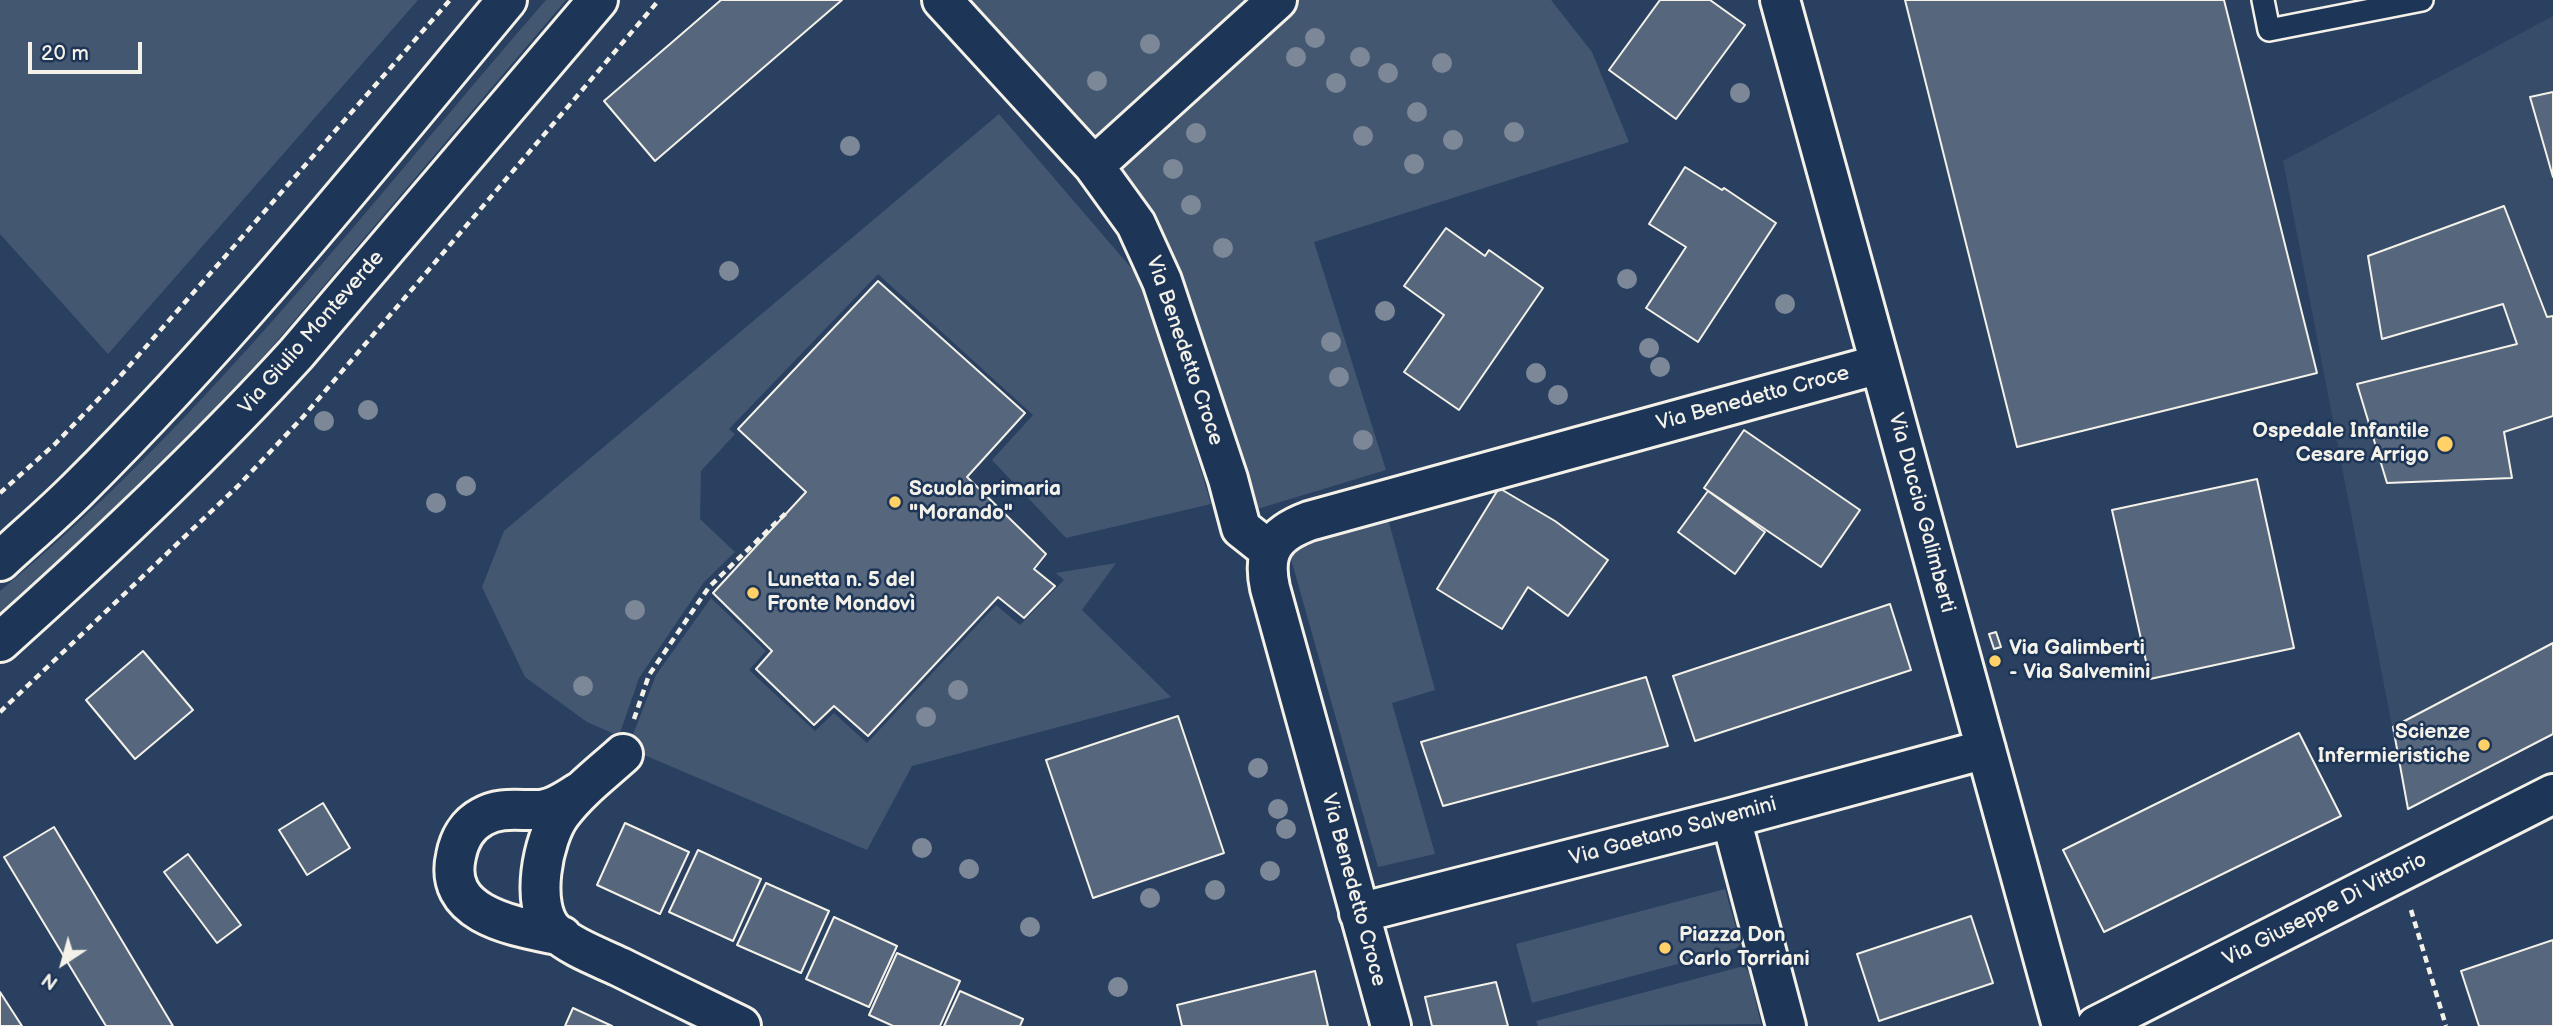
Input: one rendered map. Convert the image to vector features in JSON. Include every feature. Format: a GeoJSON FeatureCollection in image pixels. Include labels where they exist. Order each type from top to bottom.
{"type":"FeatureCollection","features":[{"type":"Feature","properties":{"kind":"street"},"geometry":{"type":"LineString","coordinates":[[0,561],[77,491],[197,366],[278,275],[508,0]]}},
{"type":"Feature","properties":{"kind":"street","name":"Via Giulio Monteverde"},"geometry":{"type":"LineString","coordinates":[[0,642],[81,570],[250,405],[598,0]]}},
{"type":"Feature","properties":{"kind":"street","name":"Via Benedetto Croce"},"geometry":{"type":"LineString","coordinates":[[943,0],[1094,166],[1136,224],[1162,281],[1228,479],[1241,528],[1270,551]]}},
{"type":"Feature","properties":{"kind":"street"},"geometry":{"type":"LineString","coordinates":[[1094,166],[1277,0]]}},
{"type":"Feature","properties":{"kind":"street","name":"Via Duccio Galimberti"},"geometry":{"type":"LineString","coordinates":[[1780,0],[2062,1026]]}},
{"type":"Feature","properties":{"kind":"street","name":"Via Benedetto Croce"},"geometry":{"type":"LineString","coordinates":[[1391,1026],[1270,588],[1267,566],[1270,551],[1289,530],[1309,520],[1880,364]]}},
{"type":"Feature","properties":{"kind":"street","name":"Via Gaetano Salvemini"},"geometry":{"type":"LineString","coordinates":[[1359,913],[1731,818],[1986,749]]}},
{"type":"Feature","properties":{"kind":"street"},"geometry":{"type":"LineString","coordinates":[[622,754],[575,798],[557,820],[544,857],[541,898],[548,923],[562,936],[600,957],[741,1026]]}},
{"type":"Feature","properties":{"kind":"street"},"geometry":{"type":"LineString","coordinates":[[562,936],[503,922],[476,911],[464,897],[457,881],[454,862],[458,845],[468,829],[481,817],[499,810],[545,809],[562,803],[591,783]]}},
{"type":"Feature","properties":{"kind":"street","name":"Via Giuseppe Di Vittorio"},"geometry":{"type":"LineString","coordinates":[[2096,1026],[2553,794]]}},
{"type":"Feature","properties":{"kind":"street"},"geometry":{"type":"LineString","coordinates":[[1731,818],[1786,1026]]}},
{"type":"Feature","properties":{"kind":"lane"},"geometry":{"type":"LineString","coordinates":[[2263,0],[2269,30],[2422,0]]}},
{"type":"Feature","properties":{"kind":"path"},"geometry":{"type":"LineString","coordinates":[[0,493],[55,444],[115,382],[450,0]]}},
{"type":"Feature","properties":{"kind":"path"},"geometry":{"type":"LineString","coordinates":[[622,754],[649,674],[709,587],[787,512]]}},
{"type":"Feature","properties":{"kind":"path"},"geometry":{"type":"LineString","coordinates":[[2399,872],[2446,1026]]}},
{"type":"Feature","properties":{"kind":"shaded area"},"geometry":{"type":"Polygon","coordinates":[[[0,0],[418,0],[108,354],[0,234],[0,0]]]}},
{"type":"Feature","properties":{"kind":"shaded area"},"geometry":{"type":"Polygon","coordinates":[[[546,0],[566,0],[265,355],[60,561],[0,613],[0,591],[76,525],[218,382],[546,0]]]}},
{"type":"Feature","properties":{"kind":"shaded area"},"geometry":{"type":"Polygon","coordinates":[[[954,0],[1272,0],[1096,159],[954,0]]]}},
{"type":"Feature","properties":{"kind":"shaded area"},"geometry":{"type":"Polygon","coordinates":[[[1298,0],[1551,0],[1592,52],[1629,142],[1314,242],[1386,470],[1247,512],[1106,171],[1298,0]]]}},
{"type":"Feature","properties":{"kind":"shaded area","name":"Ospedale Infantile Cesare Arrigo"},"geometry":{"type":"Polygon","coordinates":[[[2553,16],[2553,734],[2408,809],[2283,161],[2553,16]]]}},
{"type":"Feature","properties":{"kind":"shaded area"},"geometry":{"type":"Polygon","coordinates":[[[999,114],[1145,284],[1211,504],[1066,538],[992,460],[1033,415],[878,274],[729,429],[735,434],[701,471],[700,519],[735,552],[704,582],[639,678],[619,736],[587,722],[525,677],[482,587],[504,531],[999,114]]]}},
{"type":"Feature","properties":{"kind":"shaded area"},"geometry":{"type":"Polygon","coordinates":[[[1388,519],[1435,690],[1392,703],[1435,854],[1378,867],[1287,545],[1388,519]]]}},
{"type":"Feature","properties":{"kind":"shaded area"},"geometry":{"type":"Polygon","coordinates":[[[1116,563],[1082,610],[1171,697],[912,766],[867,850],[642,754],[644,746],[631,740],[656,675],[711,598],[766,651],[749,670],[815,731],[834,713],[867,743],[996,605],[1020,625],[1064,580],[1056,573],[1116,563]]]}},
{"type":"Feature","properties":{"kind":"shaded area"},"geometry":{"type":"Polygon","coordinates":[[[1725,889],[1739,939],[1737,948],[1532,1003],[1516,944],[1725,889]]]}},
{"type":"Feature","properties":{"kind":"shaded area"},"geometry":{"type":"Polygon","coordinates":[[[1744,966],[1749,973],[1761,1024],[1538,1026],[1536,1021],[1744,966]]]}},
{"type":"Feature","properties":{"kind":"building"},"geometry":{"type":"Polygon","coordinates":[[[721,0],[842,0],[655,161],[604,101],[721,0]]]}},
{"type":"Feature","properties":{"kind":"building"},"geometry":{"type":"Polygon","coordinates":[[[1660,0],[1710,0],[1745,25],[1676,119],[1609,70],[1660,0]]]}},
{"type":"Feature","properties":{"kind":"building"},"geometry":{"type":"Polygon","coordinates":[[[1905,0],[2224,0],[2317,373],[2017,447],[1905,0]]]}},
{"type":"Feature","properties":{"kind":"building"},"geometry":{"type":"Polygon","coordinates":[[[2553,92],[2553,177],[2530,97],[2553,92]]]}},
{"type":"Feature","properties":{"kind":"building"},"geometry":{"type":"Polygon","coordinates":[[[1685,167],[1722,190],[1724,188],[1776,223],[1698,342],[1646,308],[1686,247],[1649,224],[1685,167]]]}},
{"type":"Feature","properties":{"kind":"building"},"geometry":{"type":"Polygon","coordinates":[[[2504,206],[2547,317],[2553,316],[2553,416],[2504,432],[2512,478],[2387,483],[2357,384],[2517,344],[2503,304],[2382,339],[2368,256],[2504,206]]]}},
{"type":"Feature","properties":{"kind":"building"},"geometry":{"type":"Polygon","coordinates":[[[1446,228],[1485,256],[1489,250],[1543,288],[1459,410],[1404,372],[1444,315],[1404,286],[1446,228]]]}},
{"type":"Feature","properties":{"kind":"building","name":"Scuola primaria \"Morando\""},"geometry":{"type":"Polygon","coordinates":[[[878,281],[1025,413],[967,477],[1046,554],[1034,569],[1055,586],[1024,618],[998,597],[868,736],[834,706],[814,725],[756,669],[772,651],[713,593],[806,492],[738,429],[878,281]]]}},
{"type":"Feature","properties":{"kind":"building"},"geometry":{"type":"Polygon","coordinates":[[[1744,430],[1860,510],[1821,567],[1704,488],[1744,430]]]}},
{"type":"Feature","properties":{"kind":"building"},"geometry":{"type":"Polygon","coordinates":[[[2257,479],[2294,648],[2150,679],[2112,510],[2257,479]]]}},
{"type":"Feature","properties":{"kind":"building"},"geometry":{"type":"Polygon","coordinates":[[[1499,488],[1555,521],[1608,560],[1568,616],[1528,587],[1502,629],[1437,589],[1499,488]]]}},
{"type":"Feature","properties":{"kind":"building"},"geometry":{"type":"Polygon","coordinates":[[[1708,491],[1765,532],[1735,574],[1678,532],[1708,491]]]}},
{"type":"Feature","properties":{"kind":"building"},"geometry":{"type":"Polygon","coordinates":[[[1890,604],[1911,670],[1695,741],[1673,676],[1890,604]]]}},
{"type":"Feature","properties":{"kind":"building"},"geometry":{"type":"Polygon","coordinates":[[[1996,632],[2001,647],[1994,649],[1989,634],[1996,632]]]}},
{"type":"Feature","properties":{"kind":"building"},"geometry":{"type":"Polygon","coordinates":[[[2553,643],[2553,734],[2408,809],[2393,727],[2553,643]]]}},
{"type":"Feature","properties":{"kind":"building"},"geometry":{"type":"Polygon","coordinates":[[[143,651],[193,710],[135,759],[86,700],[143,651]]]}},
{"type":"Feature","properties":{"kind":"building"},"geometry":{"type":"Polygon","coordinates":[[[1646,677],[1668,746],[1443,806],[1421,742],[1646,677]]]}},
{"type":"Feature","properties":{"kind":"building"},"geometry":{"type":"Polygon","coordinates":[[[1178,716],[1224,853],[1093,898],[1046,760],[1178,716]]]}},
{"type":"Feature","properties":{"kind":"building"},"geometry":{"type":"Polygon","coordinates":[[[2299,733],[2341,816],[2104,932],[2063,850],[2299,733]]]}},
{"type":"Feature","properties":{"kind":"building"},"geometry":{"type":"Polygon","coordinates":[[[323,803],[350,848],[307,875],[279,830],[323,803]]]}},
{"type":"Feature","properties":{"kind":"building"},"geometry":{"type":"Polygon","coordinates":[[[625,823],[689,852],[660,914],[597,885],[625,823]]]}},
{"type":"Feature","properties":{"kind":"building"},"geometry":{"type":"Polygon","coordinates":[[[54,827],[173,1026],[106,1026],[4,857],[54,827]]]}},
{"type":"Feature","properties":{"kind":"building"},"geometry":{"type":"Polygon","coordinates":[[[698,850],[761,879],[733,941],[669,912],[698,850]]]}},
{"type":"Feature","properties":{"kind":"building"},"geometry":{"type":"Polygon","coordinates":[[[188,854],[241,925],[217,943],[164,872],[188,854]]]}},
{"type":"Feature","properties":{"kind":"building"},"geometry":{"type":"Polygon","coordinates":[[[766,883],[829,911],[801,973],[737,945],[766,883]]]}},
{"type":"Feature","properties":{"kind":"building"},"geometry":{"type":"Polygon","coordinates":[[[1971,916],[1993,983],[1879,1021],[1857,954],[1971,916]]]}},
{"type":"Feature","properties":{"kind":"building"},"geometry":{"type":"Polygon","coordinates":[[[834,917],[897,946],[869,1007],[806,979],[834,917]]]}},
{"type":"Feature","properties":{"kind":"building"},"geometry":{"type":"Polygon","coordinates":[[[2553,940],[2553,1026],[2479,1026],[2461,971],[2553,940]]]}},
{"type":"Feature","properties":{"kind":"building"},"geometry":{"type":"Polygon","coordinates":[[[897,953],[960,981],[940,1026],[893,1026],[869,1015],[897,953]]]}},
{"type":"Feature","properties":{"kind":"building"},"geometry":{"type":"Polygon","coordinates":[[[1315,971],[1328,1026],[1182,1026],[1177,1005],[1315,971]]]}},
{"type":"Feature","properties":{"kind":"building"},"geometry":{"type":"Polygon","coordinates":[[[1496,982],[1508,1026],[1432,1026],[1425,997],[1496,982]]]}},
{"type":"Feature","properties":{"kind":"building"},"geometry":{"type":"Polygon","coordinates":[[[960,991],[1023,1019],[1020,1026],[944,1026],[960,991]]]}},
{"type":"Feature","properties":{"kind":"building"},"geometry":{"type":"Polygon","coordinates":[[[0,992],[22,1026],[0,1026],[0,992]]]}},
{"type":"Feature","properties":{"kind":"building"},"geometry":{"type":"Polygon","coordinates":[[[573,1008],[612,1026],[565,1026],[573,1008]]]}},
{"type":"Feature","properties":{"kind":"place","name":"Ospedale Infantile Cesare Arrigo"},"geometry":{"type":"Point","coordinates":[2445,444]}},
{"type":"Feature","properties":{"kind":"place","name":"Scuola primaria \"Morando\""},"geometry":{"type":"Point","coordinates":[895,502]}},
{"type":"Feature","properties":{"kind":"place","name":"Lunetta n. 5 del Fronte Mondovì"},"geometry":{"type":"Point","coordinates":[753,593]}},
{"type":"Feature","properties":{"kind":"place","name":"Via Galimberti - Via Salvemini"},"geometry":{"type":"Point","coordinates":[1995,661]}},
{"type":"Feature","properties":{"kind":"place","name":"Scienze Infermieristiche"},"geometry":{"type":"Point","coordinates":[2484,745]}},
{"type":"Feature","properties":{"kind":"place","name":"Piazza Don Carlo Torriani"},"geometry":{"type":"Point","coordinates":[1665,948]}}]}
